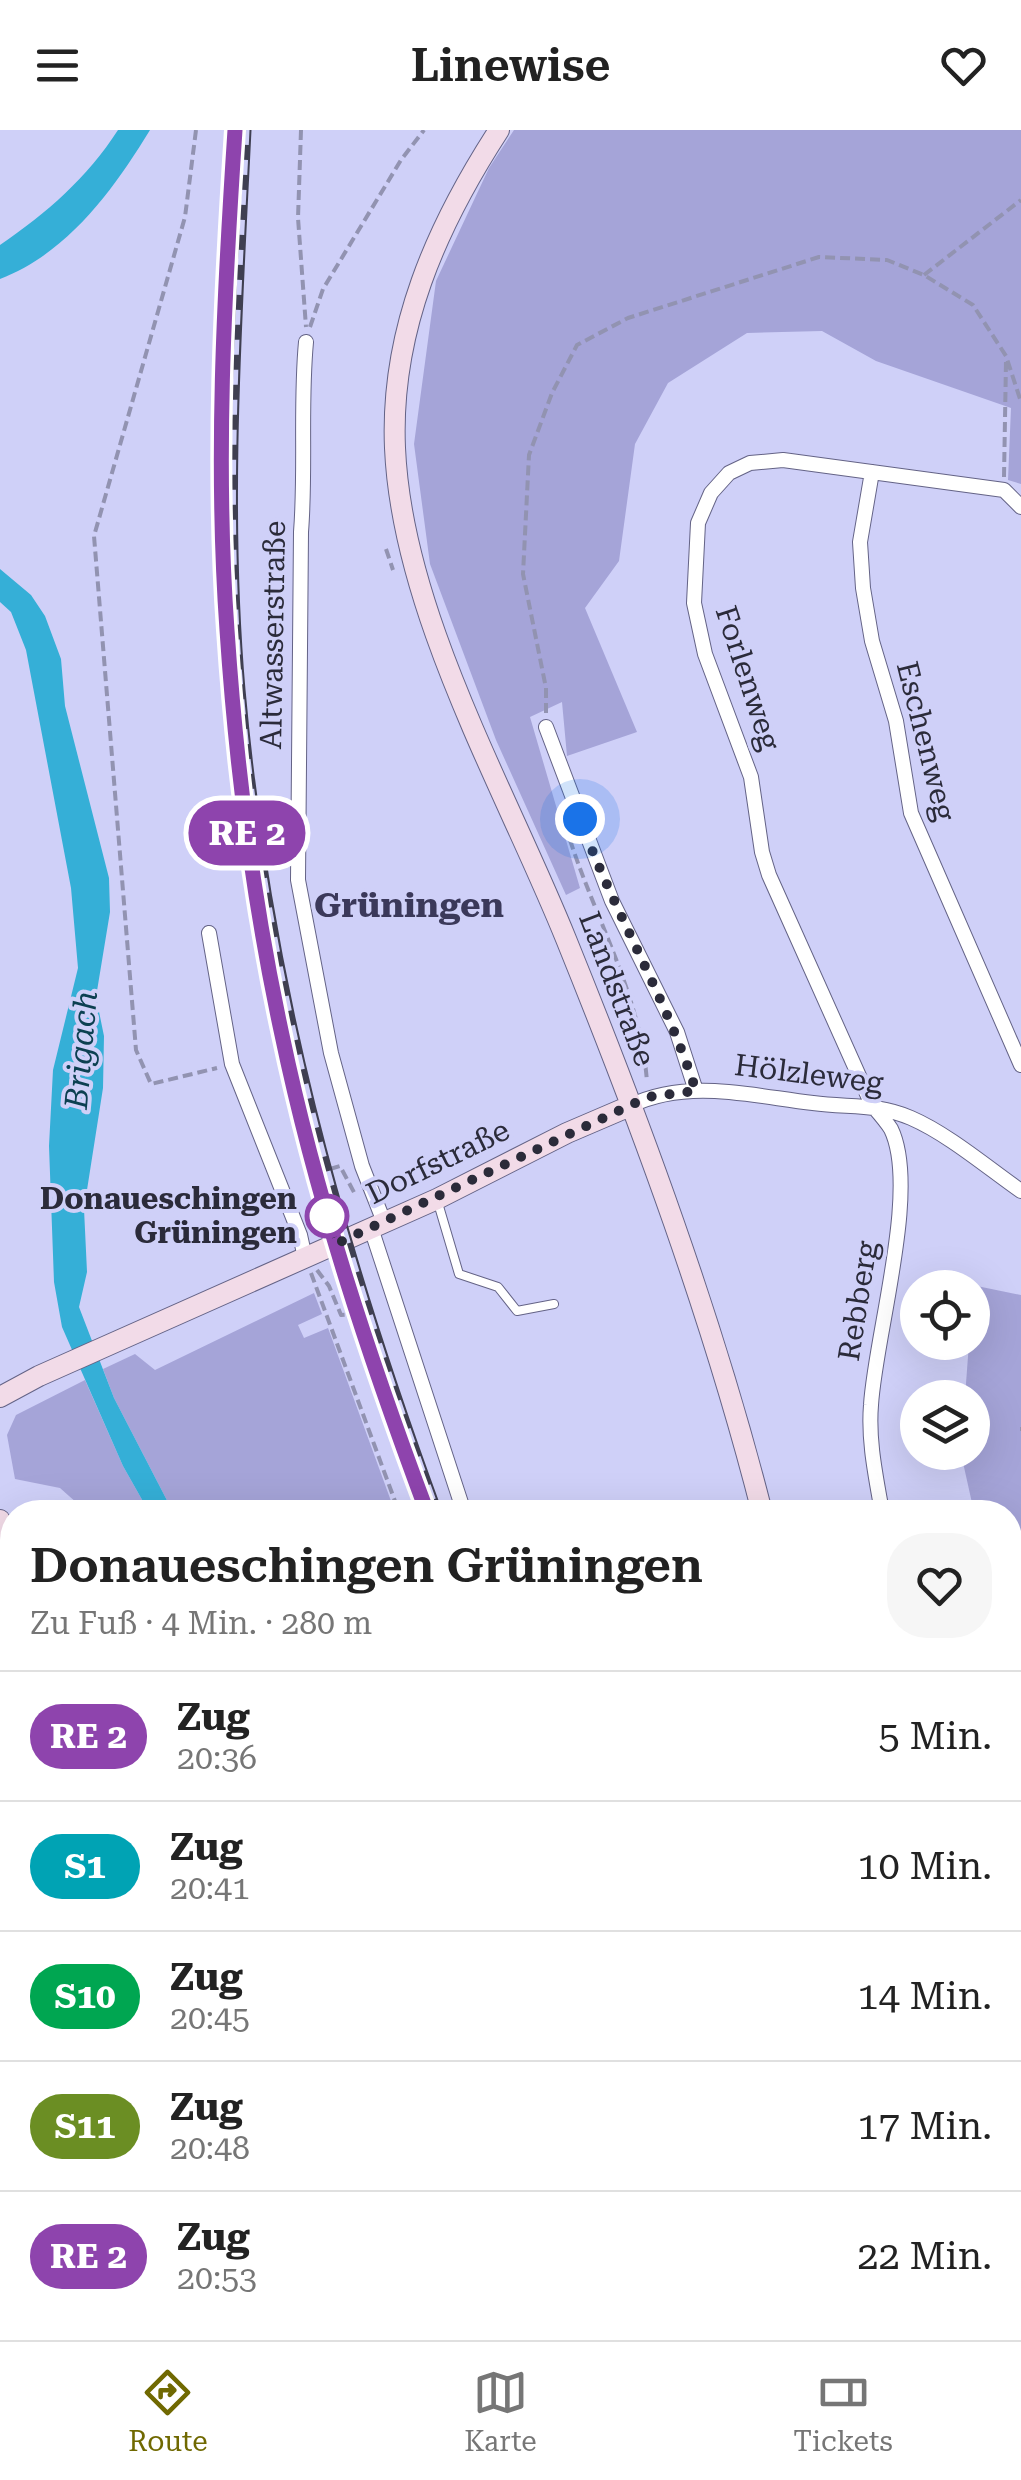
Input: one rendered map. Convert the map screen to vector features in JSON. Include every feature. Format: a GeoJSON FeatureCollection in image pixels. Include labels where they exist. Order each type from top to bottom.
{"type":"FeatureCollection","features":[{"type":"Feature","properties":{"kind":"main road","name":"Landstraße"},"geometry":{"type":"LineString","coordinates":[[499,130],[447,218],[406,328],[396,400],[395,449],[410,554],[433,627],[639,1101],[758,1500]]}},
{"type":"Feature","properties":{"kind":"main road","name":"Dorfstraße"},"geometry":{"type":"LineString","coordinates":[[0,1397],[437,1198],[639,1101]]}},
{"type":"Feature","properties":{"kind":"street","name":"Altwasserstraße"},"geometry":{"type":"LineString","coordinates":[[306,342],[302,408],[305,486],[301,532],[298,880],[331,1053],[460,1500]]}},
{"type":"Feature","properties":{"kind":"street","name":"Forlenweg"},"geometry":{"type":"LineString","coordinates":[[872,1105],[762,852],[752,777],[705,652],[694,603],[698,523],[711,493],[729,474],[750,463],[784,460],[1004,490]]}},
{"type":"Feature","properties":{"kind":"street","name":"Eschenweg"},"geometry":{"type":"LineString","coordinates":[[872,472],[860,542],[863,588],[872,641],[896,721],[910,813],[1021,1065]]}},
{"type":"Feature","properties":{"kind":"street"},"geometry":{"type":"LineString","coordinates":[[1004,490],[1021,507]]}},
{"type":"Feature","properties":{"kind":"street"},"geometry":{"type":"LineString","coordinates":[[546,727],[605,884],[677,1032],[696,1091]]}},
{"type":"Feature","properties":{"kind":"street"},"geometry":{"type":"LineString","coordinates":[[208,934],[232,1064],[300,1235],[305,1258]]}},
{"type":"Feature","properties":{"kind":"street","name":"Hölzleweg"},"geometry":{"type":"LineString","coordinates":[[639,1101],[696,1091],[725,1091],[818,1104],[872,1105],[914,1119],[1021,1191]]}},
{"type":"Feature","properties":{"kind":"street","name":"Rebberg"},"geometry":{"type":"LineString","coordinates":[[872,1105],[891,1130],[899,1164],[894,1255],[870,1408],[880,1500]]}},
{"type":"Feature","properties":{"kind":"lane"},"geometry":{"type":"LineString","coordinates":[[437,1198],[459,1274],[498,1287],[517,1311],[554,1304]]}},
{"type":"Feature","properties":{"kind":"path"},"geometry":{"type":"LineString","coordinates":[[196,130],[185,217],[94,536],[136,1050],[151,1084],[232,1064]]}},
{"type":"Feature","properties":{"kind":"path"},"geometry":{"type":"LineString","coordinates":[[301,130],[298,218],[306,342]]}},
{"type":"Feature","properties":{"kind":"path"},"geometry":{"type":"LineString","coordinates":[[306,342],[324,289],[400,160],[424,130]]}},
{"type":"Feature","properties":{"kind":"path"},"geometry":{"type":"LineString","coordinates":[[924,276],[1021,200]]}},
{"type":"Feature","properties":{"kind":"path"},"geometry":{"type":"LineString","coordinates":[[546,727],[546,688],[523,574],[529,456],[552,393],[577,345],[628,318],[819,257],[887,260],[973,305],[1006,356],[1021,402]]}},
{"type":"Feature","properties":{"kind":"path"},"geometry":{"type":"LineString","coordinates":[[1004,490],[1006,356]]}},
{"type":"Feature","properties":{"kind":"path"},"geometry":{"type":"LineString","coordinates":[[386,548],[393,570],[388,572]]}},
{"type":"Feature","properties":{"kind":"path"},"geometry":{"type":"LineString","coordinates":[[568,834],[623,976],[646,1064],[639,1101]]}},
{"type":"Feature","properties":{"kind":"path"},"geometry":{"type":"LineString","coordinates":[[330,1168],[340,1166],[354,1193],[365,1199]]}},
{"type":"Feature","properties":{"kind":"path"},"geometry":{"type":"LineString","coordinates":[[353,1314],[340,1315],[330,1286],[321,1279],[315,1281],[395,1500]]}},
{"type":"Feature","properties":{"kind":"shaded area"},"geometry":{"type":"Polygon","coordinates":[[[514,130],[1021,130],[1021,484],[1008,480],[1011,408],[876,361],[822,331],[747,333],[668,383],[635,444],[619,561],[585,608],[637,732],[567,756],[562,702],[530,717],[580,888],[566,895],[496,740],[430,564],[414,444],[436,281],[489,168],[514,130]]]}},
{"type":"Feature","properties":{"kind":"shaded area"},"geometry":{"type":"Polygon","coordinates":[[[990,1289],[1021,1295],[1021,1500],[971,1500],[965,1470],[990,1470],[990,1380],[966,1380],[968,1360],[990,1360],[990,1289]]]}},
{"type":"Feature","properties":{"kind":"shaded area"},"geometry":{"type":"Polygon","coordinates":[[[314,1293],[322,1314],[298,1325],[304,1338],[328,1328],[391,1500],[167,1500],[103,1369],[135,1354],[155,1370],[314,1293]]]}},
{"type":"Feature","properties":{"kind":"shaded area"},"geometry":{"type":"Polygon","coordinates":[[[85,1380],[142,1500],[74,1500],[60,1488],[15,1479],[7,1435],[16,1415],[85,1380]]]}},
{"type":"Feature","properties":{"kind":"water"},"geometry":{"type":"Polygon","coordinates":[[[118,130],[150,130],[105,196],[68,236],[24,268],[0,279],[0,245],[65,194],[118,130]]]}},
{"type":"Feature","properties":{"kind":"water","name":"Brigach"},"geometry":{"type":"Polygon","coordinates":[[[0,569],[31,595],[45,616],[61,659],[65,706],[109,878],[110,912],[96,997],[104,1036],[103,1088],[84,1209],[87,1272],[79,1307],[114,1398],[167,1500],[142,1500],[123,1466],[62,1327],[54,1282],[49,1146],[53,1070],[78,968],[71,888],[26,650],[11,612],[0,602],[0,569]]]}},
{"type":"Feature","properties":{"kind":"railway"},"geometry":{"type":"LineString","coordinates":[[247,130],[233,480],[236,620],[253,798],[288,1006],[312,1108],[369,1310],[434,1500]]}},
{"type":"Feature","properties":{"kind":"train"},"geometry":{"type":"LineString","coordinates":[[235,130],[222,411],[223,552],[226,628],[246,829],[282,1036],[324,1206],[423,1500]]}},
{"type":"Feature","properties":{"kind":"place","name":"Donaueschingen Grüningen"},"geometry":{"type":"Point","coordinates":[327,1216]}},
{"type":"Feature","properties":{"kind":"district","name":"Grüningen"},"geometry":{"type":"Point","coordinates":[409,905]}},
{"type":"Feature","properties":{"kind":"route"},"geometry":{"type":"LineString","coordinates":[[327,1216],[336,1244],[648,1097],[696,1091],[677,1032],[612,901],[580,819]]}}]}
